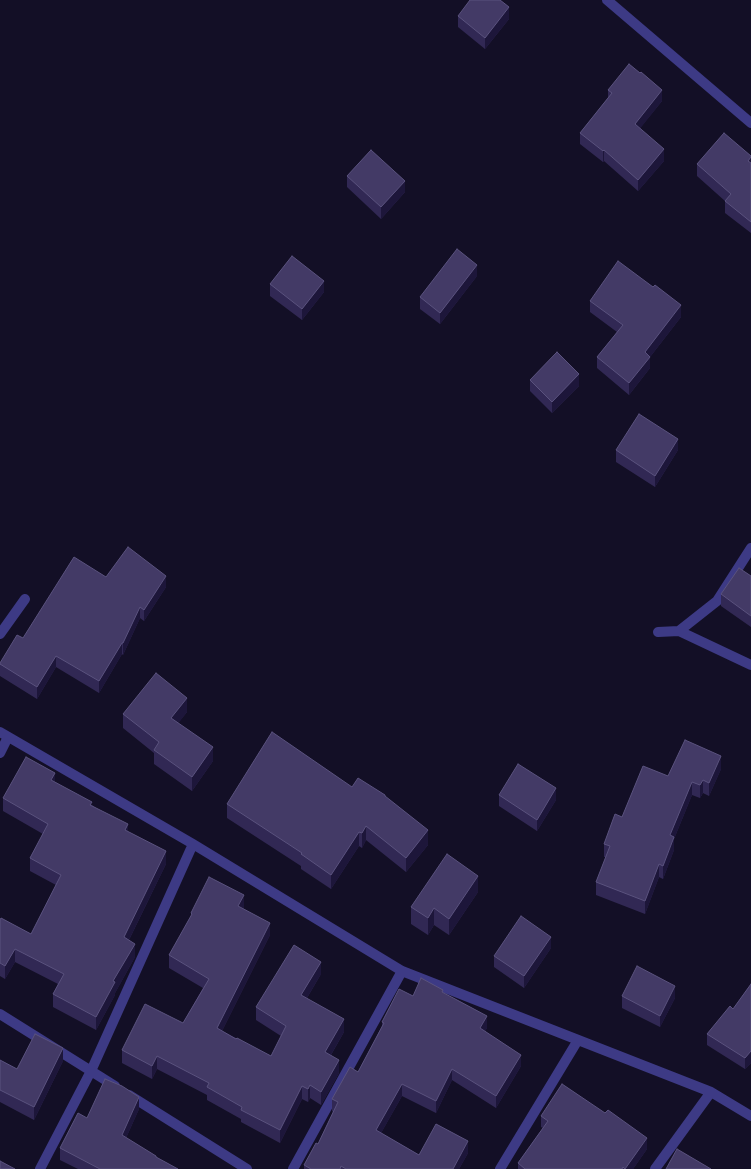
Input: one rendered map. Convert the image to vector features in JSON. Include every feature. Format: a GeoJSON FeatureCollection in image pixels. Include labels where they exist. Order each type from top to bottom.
{"type":"FeatureCollection","features":[{"type":"Feature","properties":{"kind":"street"},"geometry":{"type":"LineString","coordinates":[[607,0],[751,123]]}},
{"type":"Feature","properties":{"kind":"street"},"geometry":{"type":"LineString","coordinates":[[679,631],[717,601],[751,548]]}},
{"type":"Feature","properties":{"kind":"street"},"geometry":{"type":"LineString","coordinates":[[0,634],[25,599]]}},
{"type":"Feature","properties":{"kind":"street"},"geometry":{"type":"LineString","coordinates":[[658,632],[679,631],[751,665]]}},
{"type":"Feature","properties":{"kind":"street"},"geometry":{"type":"LineString","coordinates":[[0,752],[4,734],[193,844],[402,971],[711,1092],[751,1116]]}},
{"type":"Feature","properties":{"kind":"street"},"geometry":{"type":"LineString","coordinates":[[40,1169],[91,1071],[193,844]]}},
{"type":"Feature","properties":{"kind":"street"},"geometry":{"type":"LineString","coordinates":[[293,1169],[402,971]]}},
{"type":"Feature","properties":{"kind":"street"},"geometry":{"type":"LineString","coordinates":[[0,1014],[247,1169]]}},
{"type":"Feature","properties":{"kind":"street"},"geometry":{"type":"LineString","coordinates":[[500,1169],[578,1040]]}},
{"type":"Feature","properties":{"kind":"street"},"geometry":{"type":"LineString","coordinates":[[655,1169],[711,1092]]}},
{"type":"Feature","properties":{"kind":"building"},"geometry":{"type":"Polygon","coordinates":[[[470,0],[500,0],[509,7],[485,38],[458,16],[470,0]]]}},
{"type":"Feature","properties":{"kind":"building"},"geometry":{"type":"Polygon","coordinates":[[[629,64],[662,90],[635,124],[664,149],[638,180],[604,150],[603,151],[580,133],[612,93],[608,90],[629,64]]]}},
{"type":"Feature","properties":{"kind":"building"},"geometry":{"type":"Polygon","coordinates":[[[724,133],[751,156],[748,161],[751,163],[751,222],[725,201],[731,194],[697,164],[724,133]]]}},
{"type":"Feature","properties":{"kind":"building"},"geometry":{"type":"Polygon","coordinates":[[[371,150],[405,181],[381,207],[347,176],[371,150]]]}},
{"type":"Feature","properties":{"kind":"building"},"geometry":{"type":"Polygon","coordinates":[[[457,249],[477,265],[440,313],[420,297],[457,249]]]}},
{"type":"Feature","properties":{"kind":"building"},"geometry":{"type":"Polygon","coordinates":[[[292,256],[324,281],[302,309],[270,284],[292,256]]]}},
{"type":"Feature","properties":{"kind":"building"},"geometry":{"type":"Polygon","coordinates":[[[618,261],[653,287],[655,285],[681,305],[645,352],[650,357],[629,383],[597,357],[623,325],[590,301],[618,261]]]}},
{"type":"Feature","properties":{"kind":"building"},"geometry":{"type":"Polygon","coordinates":[[[557,352],[579,374],[552,402],[530,380],[557,352]]]}},
{"type":"Feature","properties":{"kind":"building"},"geometry":{"type":"Polygon","coordinates":[[[639,414],[678,439],[655,476],[616,450],[639,414]]]}},
{"type":"Feature","properties":{"kind":"building"},"geometry":{"type":"Polygon","coordinates":[[[128,547],[166,576],[144,610],[140,607],[123,643],[99,681],[56,656],[37,687],[0,664],[17,635],[23,638],[74,557],[106,577],[128,547]]]}},
{"type":"Feature","properties":{"kind":"building"},"geometry":{"type":"Polygon","coordinates":[[[739,568],[751,576],[751,616],[721,594],[739,568]]]}},
{"type":"Feature","properties":{"kind":"building"},"geometry":{"type":"Polygon","coordinates":[[[156,673],[187,698],[171,718],[213,747],[192,777],[154,750],[159,742],[123,714],[156,673]]]}},
{"type":"Feature","properties":{"kind":"building"},"geometry":{"type":"Polygon","coordinates":[[[272,732],[352,787],[358,778],[385,795],[428,830],[406,858],[366,826],[362,833],[359,832],[331,875],[301,854],[302,853],[227,804],[272,732]]]}},
{"type":"Feature","properties":{"kind":"building"},"geometry":{"type":"Polygon","coordinates":[[[685,740],[721,756],[709,783],[703,780],[700,785],[692,782],[670,835],[674,837],[663,866],[659,864],[645,901],[596,882],[610,846],[604,844],[615,814],[622,817],[643,766],[668,776],[685,740]]]}},
{"type":"Feature","properties":{"kind":"building"},"geometry":{"type":"Polygon","coordinates":[[[26,757],[55,773],[51,780],[92,802],[90,805],[128,824],[125,830],[166,851],[124,937],[135,944],[113,981],[115,982],[96,1017],[53,994],[64,974],[15,949],[5,966],[0,963],[1,918],[31,934],[61,875],[30,858],[48,824],[3,798],[26,757]]]}},
{"type":"Feature","properties":{"kind":"building"},"geometry":{"type":"Polygon","coordinates":[[[518,764],[556,788],[537,820],[499,795],[518,764]]]}},
{"type":"Feature","properties":{"kind":"building"},"geometry":{"type":"Polygon","coordinates":[[[447,854],[478,876],[449,919],[434,908],[428,918],[411,907],[447,854]]]}},
{"type":"Feature","properties":{"kind":"building"},"geometry":{"type":"Polygon","coordinates":[[[209,877],[244,895],[238,906],[270,923],[217,1028],[271,1056],[286,1026],[256,1007],[294,945],[321,962],[301,995],[344,1019],[325,1052],[339,1060],[321,1092],[310,1085],[308,1089],[302,1086],[280,1130],[241,1110],[242,1107],[207,1087],[209,1083],[157,1056],[152,1066],[122,1050],[145,1004],[183,1023],[209,979],[169,955],[192,914],[191,913],[209,877]]]}},
{"type":"Feature","properties":{"kind":"building"},"geometry":{"type":"Polygon","coordinates":[[[521,916],[551,937],[524,976],[494,956],[521,916]]]}},
{"type":"Feature","properties":{"kind":"building"},"geometry":{"type":"Polygon","coordinates":[[[637,966],[675,986],[660,1016],[622,996],[637,966]]]}},
{"type":"Feature","properties":{"kind":"building"},"geometry":{"type":"Polygon","coordinates":[[[421,978],[443,990],[442,992],[487,1016],[480,1028],[521,1055],[496,1096],[452,1069],[436,1101],[402,1084],[376,1130],[419,1155],[436,1124],[468,1141],[453,1169],[346,1169],[341,1166],[340,1169],[311,1169],[304,1165],[316,1143],[318,1144],[338,1102],[332,1099],[350,1067],[358,1072],[384,1023],[382,1022],[399,989],[413,996],[421,978]]]}},
{"type":"Feature","properties":{"kind":"building"},"geometry":{"type":"Polygon","coordinates":[[[751,984],[751,1051],[745,1058],[707,1034],[730,1006],[733,1009],[751,984]]]}},
{"type":"Feature","properties":{"kind":"building"},"geometry":{"type":"Polygon","coordinates":[[[35,1034],[63,1048],[34,1107],[0,1090],[0,1060],[17,1069],[35,1034]]]}},
{"type":"Feature","properties":{"kind":"building"},"geometry":{"type":"Polygon","coordinates":[[[105,1079],[122,1086],[139,1097],[122,1135],[178,1169],[100,1169],[60,1148],[78,1113],[87,1118],[105,1079]]]}},
{"type":"Feature","properties":{"kind":"building"},"geometry":{"type":"Polygon","coordinates":[[[562,1084],[605,1113],[608,1110],[647,1138],[625,1169],[623,1167],[622,1169],[525,1169],[518,1163],[548,1121],[541,1116],[562,1084]]]}},
{"type":"Feature","properties":{"kind":"building"},"geometry":{"type":"Polygon","coordinates":[[[677,1149],[711,1169],[666,1169],[677,1149]]]}},
{"type":"Feature","properties":{"kind":"building"},"geometry":{"type":"Polygon","coordinates":[[[0,1161],[15,1169],[0,1169],[0,1161]]]}}]}
